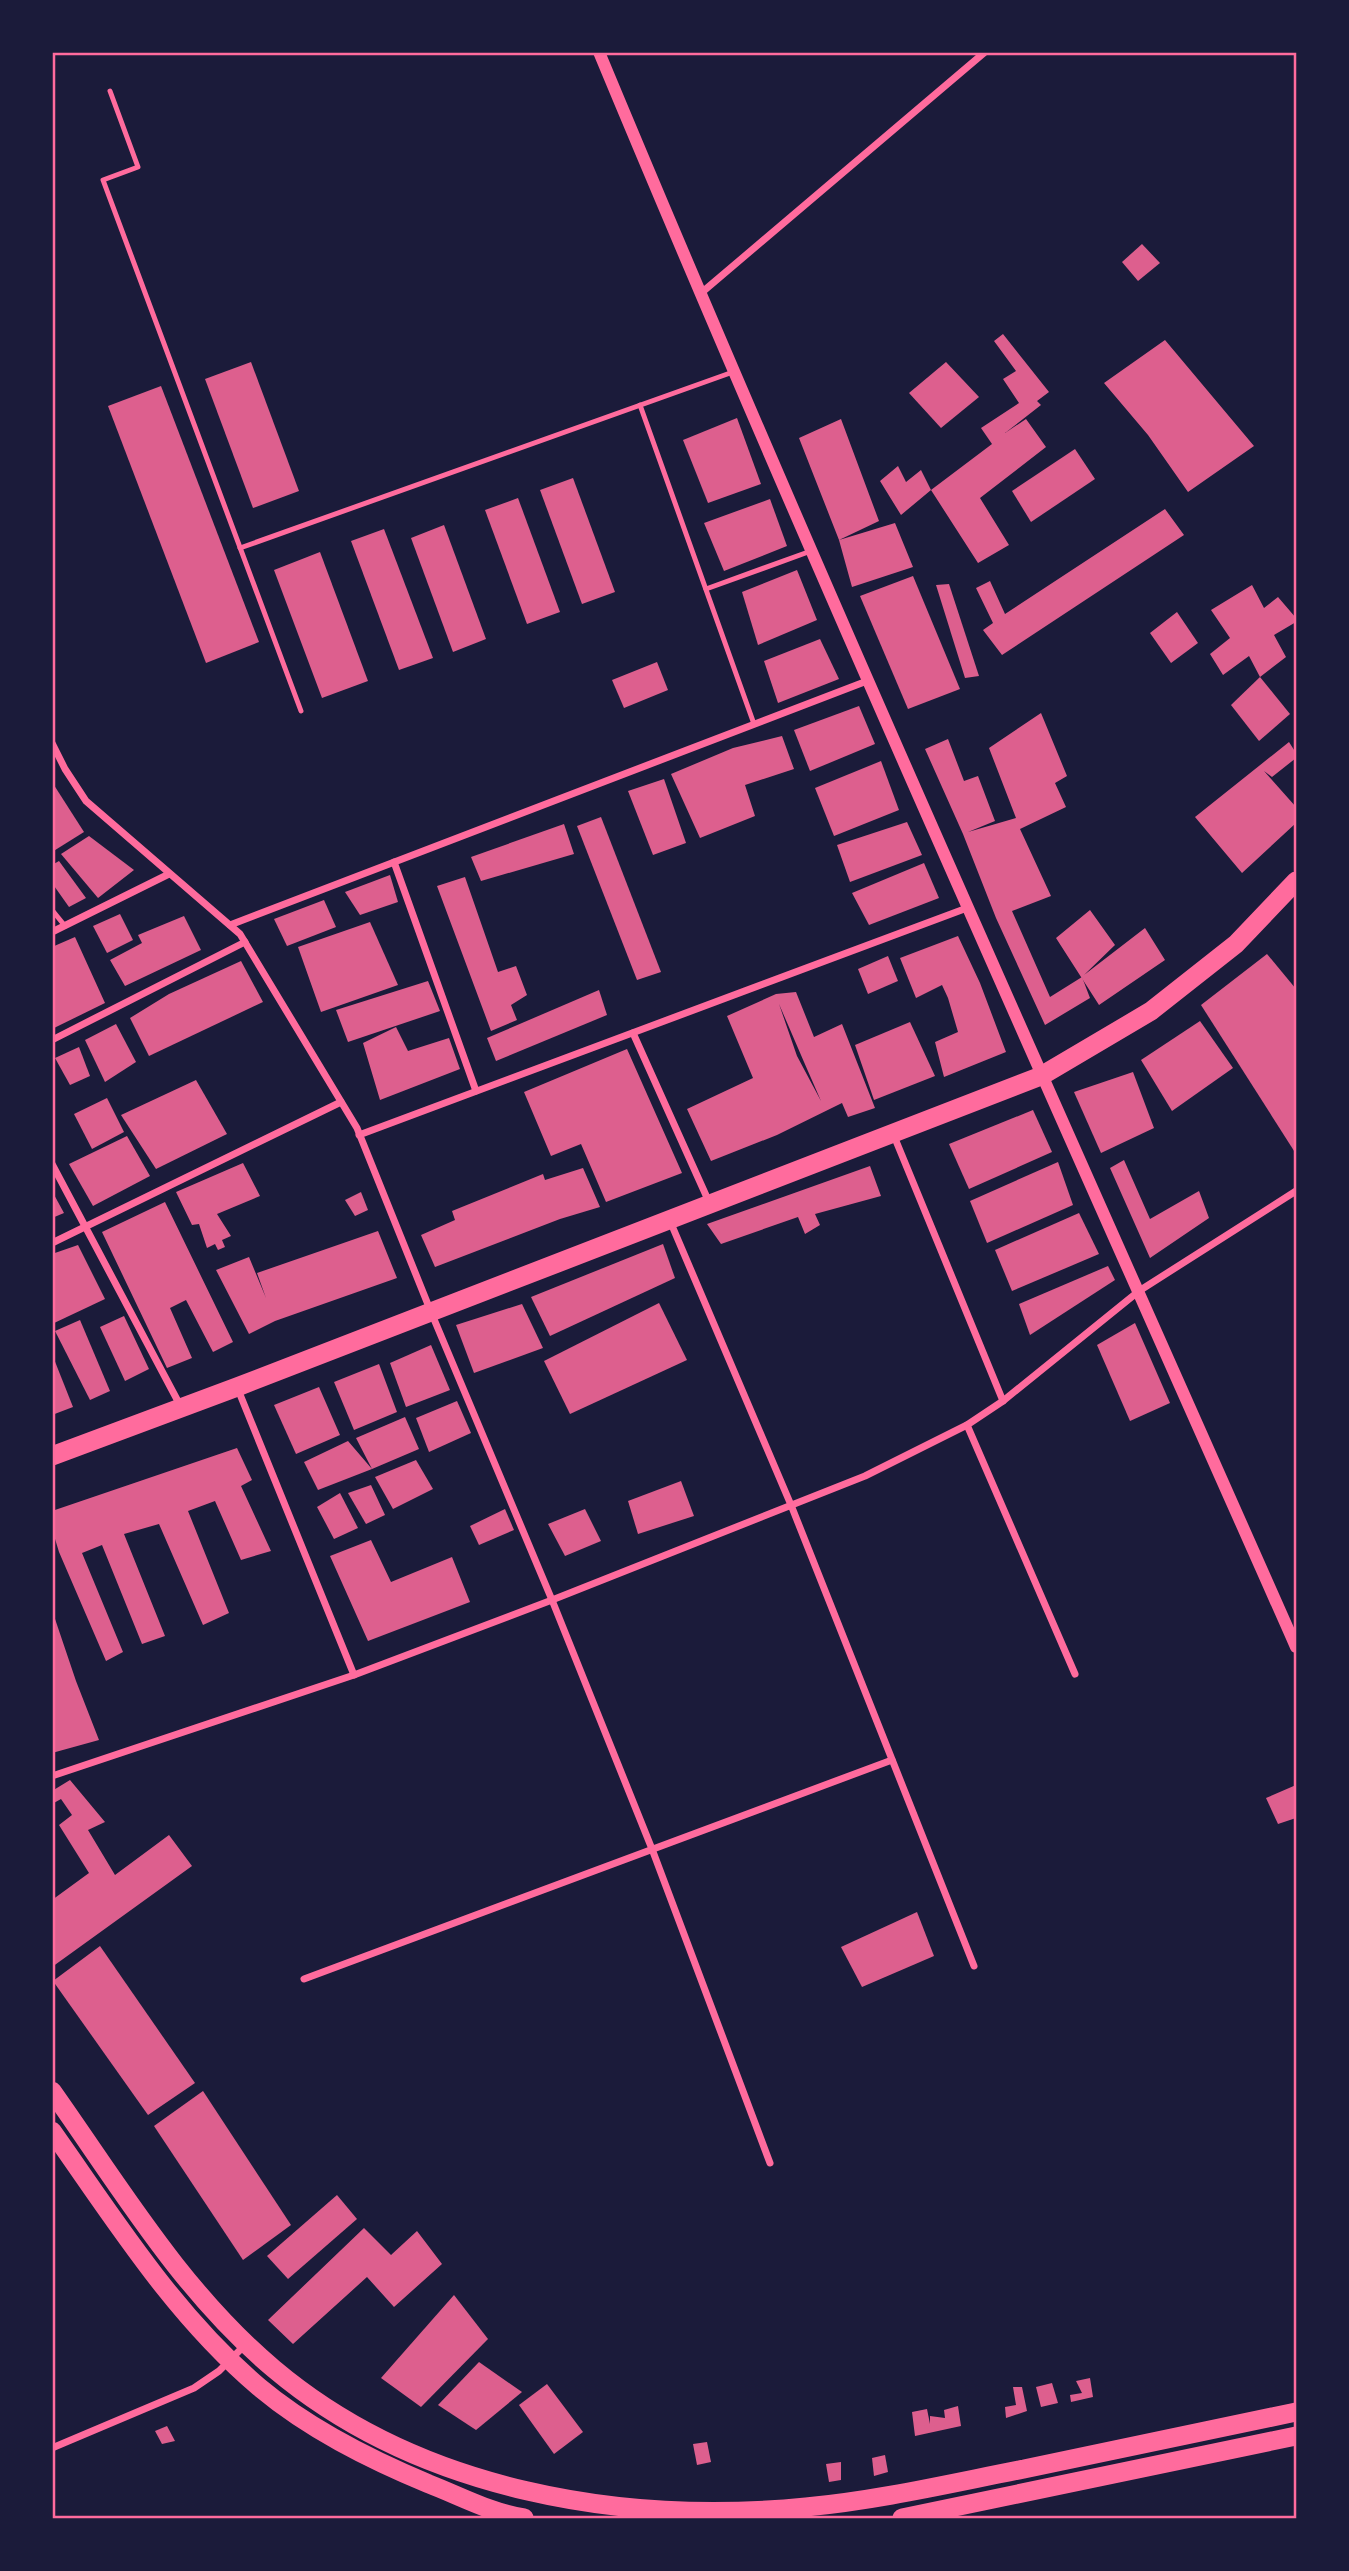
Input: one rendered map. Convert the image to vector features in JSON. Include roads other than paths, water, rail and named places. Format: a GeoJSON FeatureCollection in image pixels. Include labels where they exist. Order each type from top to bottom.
{"type":"FeatureCollection","features":[{"type":"Feature","properties":{"kind":"highway"},"geometry":{"type":"LineString","coordinates":[[52,1455],[237,1387],[1041,1076],[1151,1011],[1236,944],[1297,881]]}},
{"type":"Feature","properties":{"kind":"highway"},"geometry":{"type":"LineString","coordinates":[[52,2091],[160,2246],[246,2344],[274,2369],[340,2415],[423,2457],[487,2482],[600,2504],[709,2511],[764,2510],[886,2496],[1297,2412]]}},
{"type":"Feature","properties":{"kind":"highway"},"geometry":{"type":"LineString","coordinates":[[52,2131],[142,2260],[185,2311],[259,2387],[328,2435],[414,2478],[519,2518],[519,2490]]}},
{"type":"Feature","properties":{"kind":"highway"},"geometry":{"type":"LineString","coordinates":[[902,2518],[1297,2436]]}},
{"type":"Feature","properties":{"kind":"highway"},"geometry":{"type":"LineString","coordinates":[[1126,2448],[1131,2471]]}},
{"type":"Feature","properties":{"kind":"street"},"geometry":{"type":"LineString","coordinates":[[599,52],[699,294],[867,681],[1297,1647]]}},
{"type":"Feature","properties":{"kind":"street"},"geometry":{"type":"LineString","coordinates":[[699,294],[985,52]]}},
{"type":"Feature","properties":{"kind":"street"},"geometry":{"type":"LineString","coordinates":[[230,925],[867,681]]}},
{"type":"Feature","properties":{"kind":"street"},"geometry":{"type":"LineString","coordinates":[[52,743],[86,801],[240,934],[359,1135],[652,1849],[770,2163]]}},
{"type":"Feature","properties":{"kind":"street"},"geometry":{"type":"LineString","coordinates":[[394,862],[476,1091]]}},
{"type":"Feature","properties":{"kind":"street"},"geometry":{"type":"LineString","coordinates":[[52,932],[169,874]]}},
{"type":"Feature","properties":{"kind":"street"},"geometry":{"type":"LineString","coordinates":[[359,1135],[967,908]]}},
{"type":"Feature","properties":{"kind":"street"},"geometry":{"type":"LineString","coordinates":[[52,1040],[245,942]]}},
{"type":"Feature","properties":{"kind":"street"},"geometry":{"type":"LineString","coordinates":[[633,1033],[710,1205]]}},
{"type":"Feature","properties":{"kind":"street"},"geometry":{"type":"LineString","coordinates":[[52,1243],[341,1102]]}},
{"type":"Feature","properties":{"kind":"street"},"geometry":{"type":"LineString","coordinates":[[893,1134],[1003,1401]]}},
{"type":"Feature","properties":{"kind":"street"},"geometry":{"type":"LineString","coordinates":[[52,1164],[88,1226],[182,1408]]}},
{"type":"Feature","properties":{"kind":"street"},"geometry":{"type":"LineString","coordinates":[[52,1776],[354,1675],[865,1476],[967,1424],[1003,1401],[1139,1291],[1297,1191]]}},
{"type":"Feature","properties":{"kind":"street"},"geometry":{"type":"LineString","coordinates":[[669,1221],[791,1505],[974,1966]]}},
{"type":"Feature","properties":{"kind":"street"},"geometry":{"type":"LineString","coordinates":[[237,1387],[354,1675]]}},
{"type":"Feature","properties":{"kind":"street"},"geometry":{"type":"LineString","coordinates":[[967,1424],[1075,1674]]}},
{"type":"Feature","properties":{"kind":"street"},"geometry":{"type":"LineString","coordinates":[[304,1979],[892,1760]]}},
{"type":"Feature","properties":{"kind":"street"},"geometry":{"type":"LineString","coordinates":[[52,2448],[180,2396],[207,2380],[246,2344]]}},
{"type":"Feature","properties":{"kind":"lane"},"geometry":{"type":"LineString","coordinates":[[110,91],[138,167],[103,180],[301,711]]}},
{"type":"Feature","properties":{"kind":"lane"},"geometry":{"type":"LineString","coordinates":[[240,548],[733,372]]}},
{"type":"Feature","properties":{"kind":"lane"},"geometry":{"type":"LineString","coordinates":[[640,405],[754,724]]}},
{"type":"Feature","properties":{"kind":"lane"},"geometry":{"type":"LineString","coordinates":[[706,589],[811,551]]}},
{"type":"Feature","properties":{"kind":"lane"},"geometry":{"type":"LineString","coordinates":[[52,910],[65,926]]}}]}
